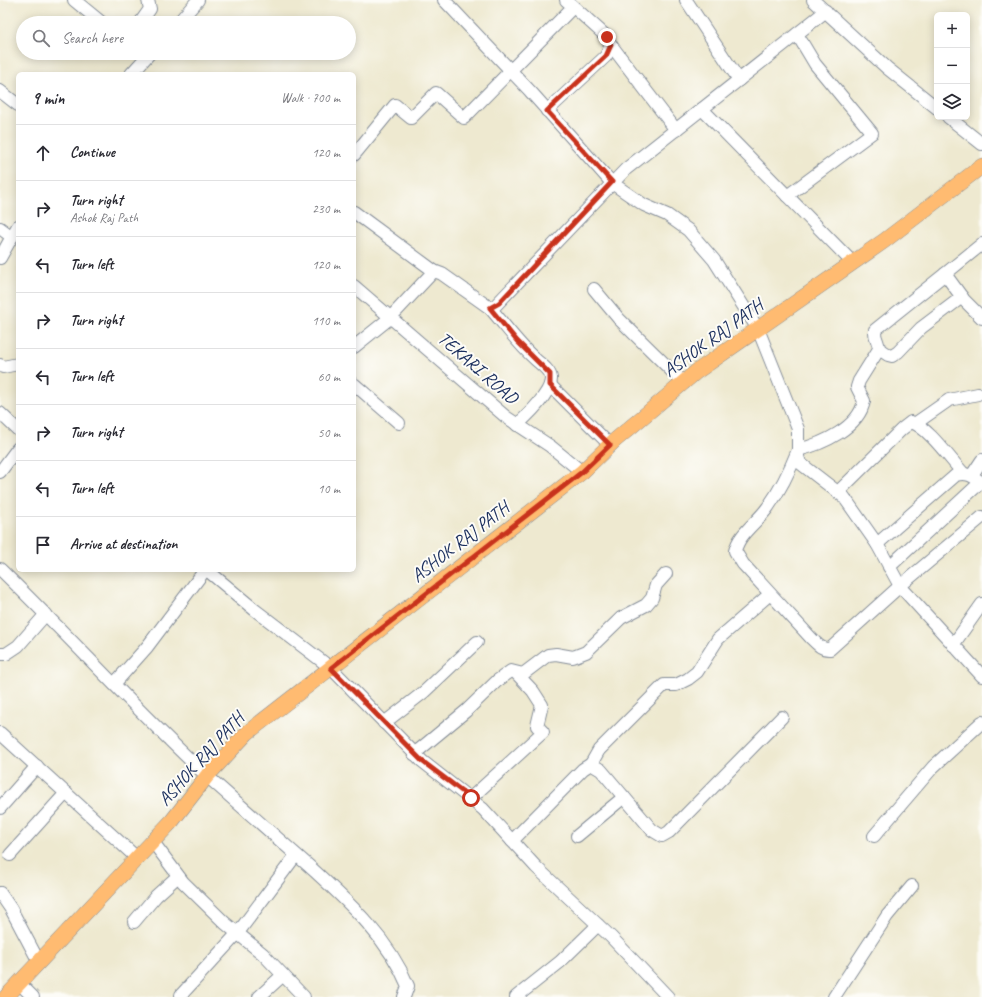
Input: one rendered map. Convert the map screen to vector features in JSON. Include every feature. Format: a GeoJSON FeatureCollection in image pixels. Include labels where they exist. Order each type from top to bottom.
{"type":"FeatureCollection","features":[{"type":"Feature","properties":{"kind":"main road","name":"ASHOK RAJ PATH"},"geometry":{"type":"LineString","coordinates":[[6,997],[153,842],[181,810],[207,776],[247,733],[582,472],[610,445],[696,372],[853,263],[982,166]]}},
{"type":"Feature","properties":{"kind":"street"},"geometry":{"type":"LineString","coordinates":[[74,0],[93,16]]}},
{"type":"Feature","properties":{"kind":"street"},"geometry":{"type":"LineString","coordinates":[[145,16],[150,9],[148,0]]}},
{"type":"Feature","properties":{"kind":"street"},"geometry":{"type":"LineString","coordinates":[[184,16],[198,0]]}},
{"type":"Feature","properties":{"kind":"street"},"geometry":{"type":"LineString","coordinates":[[444,0],[612,182],[644,205],[667,215],[688,230],[714,260],[758,329],[798,429],[798,450],[800,463],[838,492],[851,506],[877,544],[900,586],[953,645],[979,668]]}},
{"type":"Feature","properties":{"kind":"street"},"geometry":{"type":"LineString","coordinates":[[686,0],[739,80]]}},
{"type":"Feature","properties":{"kind":"street"},"geometry":{"type":"LineString","coordinates":[[813,0],[887,68],[934,106]]}},
{"type":"Feature","properties":{"kind":"street"},"geometry":{"type":"LineString","coordinates":[[356,152],[395,105],[411,118],[436,93],[464,118],[511,71],[569,3],[607,37],[611,45],[676,130]]}},
{"type":"Feature","properties":{"kind":"street"},"geometry":{"type":"LineString","coordinates":[[490,308],[499,303],[612,182],[626,169],[826,11]]}},
{"type":"Feature","properties":{"kind":"street"},"geometry":{"type":"LineString","coordinates":[[788,196],[872,132],[815,64],[797,34]]}},
{"type":"Feature","properties":{"kind":"street"},"geometry":{"type":"LineString","coordinates":[[547,111],[606,56],[611,45]]}},
{"type":"Feature","properties":{"kind":"street"},"geometry":{"type":"LineString","coordinates":[[132,72],[141,60]]}},
{"type":"Feature","properties":{"kind":"street"},"geometry":{"type":"LineString","coordinates":[[0,91],[16,103]]}},
{"type":"Feature","properties":{"kind":"street"},"geometry":{"type":"LineString","coordinates":[[702,108],[853,263]]}},
{"type":"Feature","properties":{"kind":"street"},"geometry":{"type":"LineString","coordinates":[[952,120],[982,144]]}},
{"type":"Feature","properties":{"kind":"street"},"geometry":{"type":"LineString","coordinates":[[356,213],[434,271],[442,274],[490,308],[517,341],[550,374],[550,385],[533,411],[517,425]]}},
{"type":"Feature","properties":{"kind":"street"},"geometry":{"type":"LineString","coordinates":[[0,228],[15,232],[0,258]]}},
{"type":"Feature","properties":{"kind":"street"},"geometry":{"type":"LineString","coordinates":[[798,450],[820,444],[836,436],[860,411],[864,401],[858,392],[859,380],[879,349],[879,344],[874,336],[875,330],[982,244]]}},
{"type":"Feature","properties":{"kind":"street"},"geometry":{"type":"LineString","coordinates":[[356,345],[390,318],[434,271]]}},
{"type":"Feature","properties":{"kind":"street"},"geometry":{"type":"LineString","coordinates":[[945,274],[962,297],[982,318]]}},
{"type":"Feature","properties":{"kind":"street","name":"TEKARI ROAD"},"geometry":{"type":"LineString","coordinates":[[356,288],[390,318],[401,325],[472,389],[517,425],[550,446],[582,472]]}},
{"type":"Feature","properties":{"kind":"street"},"geometry":{"type":"LineString","coordinates":[[594,289],[619,319],[684,383]]}},
{"type":"Feature","properties":{"kind":"street"},"geometry":{"type":"LineString","coordinates":[[879,349],[892,356],[898,352],[921,328],[962,297]]}},
{"type":"Feature","properties":{"kind":"street"},"geometry":{"type":"LineString","coordinates":[[0,365],[3,367],[16,364]]}},
{"type":"Feature","properties":{"kind":"street"},"geometry":{"type":"LineString","coordinates":[[550,385],[610,445]]}},
{"type":"Feature","properties":{"kind":"street"},"geometry":{"type":"LineString","coordinates":[[356,386],[399,423]]}},
{"type":"Feature","properties":{"kind":"street"},"geometry":{"type":"LineString","coordinates":[[916,423],[949,400],[978,394]]}},
{"type":"Feature","properties":{"kind":"street"},"geometry":{"type":"LineString","coordinates":[[0,413],[16,428]]}},
{"type":"Feature","properties":{"kind":"street"},"geometry":{"type":"LineString","coordinates":[[838,492],[907,424],[911,422],[916,423],[974,478]]}},
{"type":"Feature","properties":{"kind":"street"},"geometry":{"type":"LineString","coordinates":[[798,450],[777,495],[762,516],[741,537],[735,551],[740,560],[770,594],[811,638],[826,650],[836,646],[900,586],[982,517]]}},
{"type":"Feature","properties":{"kind":"street"},"geometry":{"type":"LineString","coordinates":[[0,472],[16,451]]}},
{"type":"Feature","properties":{"kind":"street"},"geometry":{"type":"LineString","coordinates":[[889,567],[974,478],[982,460]]}},
{"type":"Feature","properties":{"kind":"street"},"geometry":{"type":"LineString","coordinates":[[877,544],[956,475],[974,478]]}},
{"type":"Feature","properties":{"kind":"street"},"geometry":{"type":"LineString","coordinates":[[0,569],[207,776],[345,899],[381,938],[395,959],[408,986],[404,997]]}},
{"type":"Feature","properties":{"kind":"street"},"geometry":{"type":"LineString","coordinates":[[114,684],[209,572]]}},
{"type":"Feature","properties":{"kind":"street"},"geometry":{"type":"LineString","coordinates":[[211,572],[255,610],[331,668],[414,754],[471,798],[536,867],[633,958],[668,997]]}},
{"type":"Feature","properties":{"kind":"street"},"geometry":{"type":"LineString","coordinates":[[414,754],[511,671],[523,674],[548,655],[556,654],[573,657],[586,652],[621,618],[646,606],[652,598],[656,585],[666,574]]}},
{"type":"Feature","properties":{"kind":"street"},"geometry":{"type":"LineString","coordinates":[[512,841],[583,769],[591,764],[602,746],[664,685],[676,685],[688,679],[697,672],[718,639],[770,594]]}},
{"type":"Feature","properties":{"kind":"street"},"geometry":{"type":"LineString","coordinates":[[953,645],[982,604]]}},
{"type":"Feature","properties":{"kind":"street"},"geometry":{"type":"LineString","coordinates":[[0,654],[11,652],[46,614]]}},
{"type":"Feature","properties":{"kind":"street"},"geometry":{"type":"LineString","coordinates":[[384,723],[424,692],[478,642]]}},
{"type":"Feature","properties":{"kind":"street"},"geometry":{"type":"LineString","coordinates":[[471,798],[543,732],[537,726],[542,705],[533,691],[516,673]]}},
{"type":"Feature","properties":{"kind":"street"},"geometry":{"type":"LineString","coordinates":[[591,764],[601,770],[652,830],[662,836],[669,832],[782,717]]}},
{"type":"Feature","properties":{"kind":"street"},"geometry":{"type":"LineString","coordinates":[[874,836],[933,767],[982,722]]}},
{"type":"Feature","properties":{"kind":"street"},"geometry":{"type":"LineString","coordinates":[[0,733],[137,858]]}},
{"type":"Feature","properties":{"kind":"street"},"geometry":{"type":"LineString","coordinates":[[0,808],[37,766]]}},
{"type":"Feature","properties":{"kind":"street"},"geometry":{"type":"LineString","coordinates":[[10,855],[66,793]]}},
{"type":"Feature","properties":{"kind":"street"},"geometry":{"type":"LineString","coordinates":[[576,836],[624,797]]}},
{"type":"Feature","properties":{"kind":"street"},"geometry":{"type":"LineString","coordinates":[[153,842],[178,876],[238,934],[263,954],[304,997]]}},
{"type":"Feature","properties":{"kind":"street"},"geometry":{"type":"LineString","coordinates":[[181,995],[238,934],[296,854]]}},
{"type":"Feature","properties":{"kind":"street"},"geometry":{"type":"LineString","coordinates":[[134,922],[156,896],[178,876]]}},
{"type":"Feature","properties":{"kind":"street"},"geometry":{"type":"LineString","coordinates":[[834,997],[887,916],[912,886]]}},
{"type":"Feature","properties":{"kind":"street"},"geometry":{"type":"LineString","coordinates":[[0,893],[18,921],[40,962]]}},
{"type":"Feature","properties":{"kind":"street"},"geometry":{"type":"LineString","coordinates":[[516,997],[560,962],[598,925]]}},
{"type":"Feature","properties":{"kind":"street"},"geometry":{"type":"LineString","coordinates":[[259,997],[283,975]]}},
{"type":"Feature","properties":{"kind":"street"},"geometry":{"type":"LineString","coordinates":[[19,983],[33,997]]}},
{"type":"Feature","properties":{"kind":"route"},"geometry":{"type":"LineString","coordinates":[[471,798],[422,761],[331,668],[582,472],[610,445],[589,422],[550,385],[550,374],[517,341],[490,308],[499,303],[612,182],[547,111],[606,56],[611,45],[607,37]]}}]}
